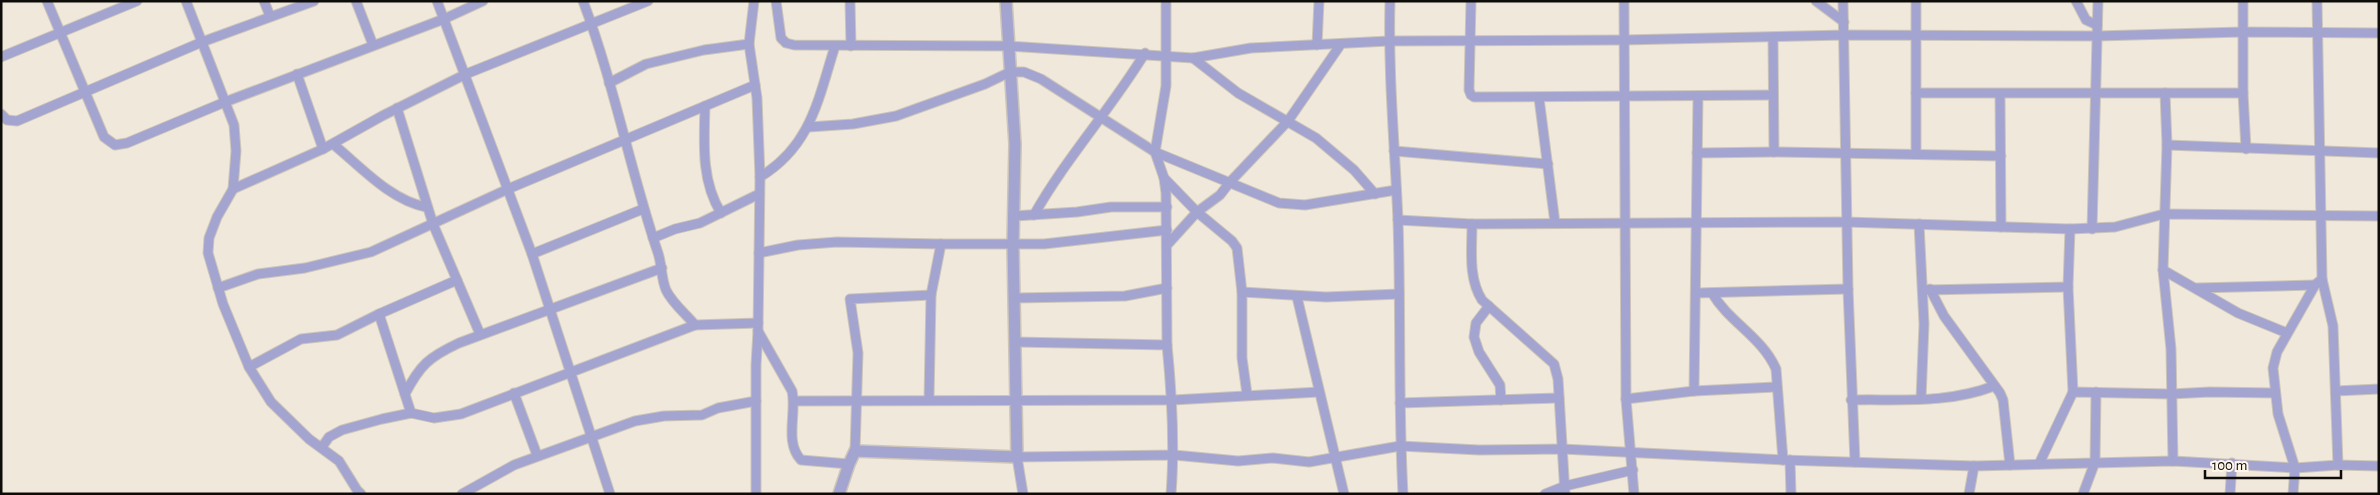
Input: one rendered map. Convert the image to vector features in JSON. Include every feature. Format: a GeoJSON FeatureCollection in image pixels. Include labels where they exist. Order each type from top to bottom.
{"type":"FeatureCollection","features":[{"type":"Feature","properties":{"kind":"street"},"geometry":{"type":"LineString","coordinates":[[47,1],[104,137],[115,145],[127,143],[297,74],[444,18],[482,1]]}},
{"type":"Feature","properties":{"kind":"street"},"geometry":{"type":"LineString","coordinates":[[1,57],[138,1]]}},
{"type":"Feature","properties":{"kind":"street"},"geometry":{"type":"LineString","coordinates":[[186,1],[234,125],[236,151],[233,189],[217,217],[210,238],[208,252],[218,288],[249,367],[276,408],[309,439],[339,461],[361,494]]}},
{"type":"Feature","properties":{"kind":"street"},"geometry":{"type":"LineString","coordinates":[[264,1],[270,16]]}},
{"type":"Feature","properties":{"kind":"street"},"geometry":{"type":"LineString","coordinates":[[1,114],[7,120],[17,121],[202,42],[314,1]]}},
{"type":"Feature","properties":{"kind":"street"},"geometry":{"type":"LineString","coordinates":[[356,1],[373,45]]}},
{"type":"Feature","properties":{"kind":"street"},"geometry":{"type":"LineString","coordinates":[[437,1],[466,74],[552,310],[610,494]]}},
{"type":"Feature","properties":{"kind":"street"},"geometry":{"type":"LineString","coordinates":[[582,1],[591,24],[626,140],[643,209],[668,292],[695,325]]}},
{"type":"Feature","properties":{"kind":"street"},"geometry":{"type":"LineString","coordinates":[[233,189],[323,149],[397,108],[466,74],[648,1]]}},
{"type":"Feature","properties":{"kind":"street"},"geometry":{"type":"LineString","coordinates":[[754,1],[749,44],[755,85],[760,177],[758,194],[756,494]]}},
{"type":"Feature","properties":{"kind":"street"},"geometry":{"type":"LineString","coordinates":[[776,1],[781,38],[786,44],[835,46],[1008,46],[1166,54],[1193,58],[1251,48],[1389,41],[1622,40],[1845,35],[2097,36],[2242,32],[2379,32]]}},
{"type":"Feature","properties":{"kind":"street"},"geometry":{"type":"LineString","coordinates":[[850,1],[851,46]]}},
{"type":"Feature","properties":{"kind":"street"},"geometry":{"type":"LineString","coordinates":[[1006,1],[1015,135],[1013,245],[1015,400],[1017,457],[1023,494]]}},
{"type":"Feature","properties":{"kind":"street"},"geometry":{"type":"LineString","coordinates":[[1166,1],[1164,102],[1155,152],[1164,178],[1167,207],[1167,345],[1173,400],[1174,455],[1171,494]]}},
{"type":"Feature","properties":{"kind":"street"},"geometry":{"type":"LineString","coordinates":[[1317,45],[1319,1]]}},
{"type":"Feature","properties":{"kind":"street"},"geometry":{"type":"LineString","coordinates":[[1390,1],[1389,41],[1398,220],[1400,446],[1403,494]]}},
{"type":"Feature","properties":{"kind":"street"},"geometry":{"type":"LineString","coordinates":[[1471,1],[1471,95],[1474,97],[1773,95]]}},
{"type":"Feature","properties":{"kind":"street"},"geometry":{"type":"LineString","coordinates":[[1624,1],[1622,40],[1626,399],[1633,454],[1634,494]]}},
{"type":"Feature","properties":{"kind":"street"},"geometry":{"type":"LineString","coordinates":[[1816,1],[1844,22]]}},
{"type":"Feature","properties":{"kind":"street"},"geometry":{"type":"LineString","coordinates":[[1843,1],[1845,35],[1846,222],[1854,462]]}},
{"type":"Feature","properties":{"kind":"street"},"geometry":{"type":"LineString","coordinates":[[1916,1],[1916,154]]}},
{"type":"Feature","properties":{"kind":"street"},"geometry":{"type":"LineString","coordinates":[[2076,1],[2086,20],[2097,25]]}},
{"type":"Feature","properties":{"kind":"street"},"geometry":{"type":"LineString","coordinates":[[2092,229],[2098,1]]}},
{"type":"Feature","properties":{"kind":"street"},"geometry":{"type":"LineString","coordinates":[[2243,1],[2243,93],[2246,150]]}},
{"type":"Feature","properties":{"kind":"street"},"geometry":{"type":"LineString","coordinates":[[2317,1],[2321,152],[2318,282],[2333,326],[2338,465]]}},
{"type":"Feature","properties":{"kind":"street"},"geometry":{"type":"LineString","coordinates":[[1773,37],[1774,152]]}},
{"type":"Feature","properties":{"kind":"street"},"geometry":{"type":"LineString","coordinates":[[609,83],[646,64],[704,50],[749,44]]}},
{"type":"Feature","properties":{"kind":"street"},"geometry":{"type":"LineString","coordinates":[[1167,245],[1197,212],[1220,195],[1288,121],[1340,44]]}},
{"type":"Feature","properties":{"kind":"street"},"geometry":{"type":"LineString","coordinates":[[760,177],[786,159],[809,127],[835,46]]}},
{"type":"Feature","properties":{"kind":"street"},"geometry":{"type":"LineString","coordinates":[[1034,215],[1056,177],[1124,88],[1146,53]]}},
{"type":"Feature","properties":{"kind":"street"},"geometry":{"type":"LineString","coordinates":[[1193,58],[1238,92],[1288,121],[1328,148],[1354,170],[1374,194]]}},
{"type":"Feature","properties":{"kind":"street"},"geometry":{"type":"LineString","coordinates":[[809,127],[860,123],[896,116],[986,84],[1010,72],[1024,72],[1041,79],[1155,152],[1279,203],[1293,206],[1396,190]]}},
{"type":"Feature","properties":{"kind":"street"},"geometry":{"type":"LineString","coordinates":[[297,74],[323,149]]}},
{"type":"Feature","properties":{"kind":"street"},"geometry":{"type":"LineString","coordinates":[[218,288],[258,274],[304,268],[371,252],[508,190],[755,85]]}},
{"type":"Feature","properties":{"kind":"street"},"geometry":{"type":"LineString","coordinates":[[1916,93],[2243,93]]}},
{"type":"Feature","properties":{"kind":"street"},"geometry":{"type":"LineString","coordinates":[[2165,93],[2167,145],[2163,270],[2171,340],[2173,462]]}},
{"type":"Feature","properties":{"kind":"street"},"geometry":{"type":"LineString","coordinates":[[2000,94],[2002,156],[2001,227]]}},
{"type":"Feature","properties":{"kind":"street"},"geometry":{"type":"LineString","coordinates":[[1694,391],[1697,293],[1698,96]]}},
{"type":"Feature","properties":{"kind":"street"},"geometry":{"type":"LineString","coordinates":[[1539,98],[1555,223]]}},
{"type":"Feature","properties":{"kind":"street"},"geometry":{"type":"LineString","coordinates":[[705,106],[706,173],[714,202],[721,213]]}},
{"type":"Feature","properties":{"kind":"street"},"geometry":{"type":"LineString","coordinates":[[397,108],[426,207],[480,334]]}},
{"type":"Feature","properties":{"kind":"street"},"geometry":{"type":"LineString","coordinates":[[333,144],[397,196],[411,204],[426,207]]}},
{"type":"Feature","properties":{"kind":"street"},"geometry":{"type":"LineString","coordinates":[[2167,145],[2246,150],[2379,153]]}},
{"type":"Feature","properties":{"kind":"street"},"geometry":{"type":"LineString","coordinates":[[1394,151],[1548,164]]}},
{"type":"Feature","properties":{"kind":"street"},"geometry":{"type":"LineString","coordinates":[[1697,153],[1774,152],[2002,156]]}},
{"type":"Feature","properties":{"kind":"street"},"geometry":{"type":"LineString","coordinates":[[1164,178],[1197,212],[1232,241],[1237,248],[1242,292],[1242,358],[1247,394]]}},
{"type":"Feature","properties":{"kind":"street"},"geometry":{"type":"LineString","coordinates":[[653,238],[674,229],[700,223],[758,194]]}},
{"type":"Feature","properties":{"kind":"street"},"geometry":{"type":"LineString","coordinates":[[1014,216],[1111,207],[1167,207]]}},
{"type":"Feature","properties":{"kind":"street"},"geometry":{"type":"LineString","coordinates":[[532,254],[643,209]]}},
{"type":"Feature","properties":{"kind":"street"},"geometry":{"type":"LineString","coordinates":[[1398,220],[1472,224],[1846,222],[2092,229],[2115,227],[2164,214],[2321,217],[2379,216]]}},
{"type":"Feature","properties":{"kind":"street"},"geometry":{"type":"LineString","coordinates":[[1472,224],[1472,276],[1474,288],[1489,306],[1554,364],[1559,398],[1565,490]]}},
{"type":"Feature","properties":{"kind":"street"},"geometry":{"type":"LineString","coordinates":[[1919,224],[1920,290],[1924,324],[1922,399]]}},
{"type":"Feature","properties":{"kind":"street"},"geometry":{"type":"LineString","coordinates":[[2039,464],[2073,392],[2068,287],[2070,229]]}},
{"type":"Feature","properties":{"kind":"street"},"geometry":{"type":"LineString","coordinates":[[759,253],[798,245],[838,242],[1044,244],[1167,230]]}},
{"type":"Feature","properties":{"kind":"street"},"geometry":{"type":"LineString","coordinates":[[929,400],[931,295],[940,244]]}},
{"type":"Feature","properties":{"kind":"street"},"geometry":{"type":"LineString","coordinates":[[405,394],[421,366],[440,352],[480,334],[552,310],[662,268]]}},
{"type":"Feature","properties":{"kind":"street"},"geometry":{"type":"LineString","coordinates":[[2163,270],[2238,313],[2287,333]]}},
{"type":"Feature","properties":{"kind":"street"},"geometry":{"type":"LineString","coordinates":[[249,367],[301,339],[337,335],[456,280]]}},
{"type":"Feature","properties":{"kind":"street"},"geometry":{"type":"LineString","coordinates":[[2196,288],[2318,282]]}},
{"type":"Feature","properties":{"kind":"street"},"geometry":{"type":"LineString","coordinates":[[2293,494],[2295,468],[2284,437],[2275,392],[2273,368],[2276,352],[2318,282]]}},
{"type":"Feature","properties":{"kind":"street"},"geometry":{"type":"LineString","coordinates":[[1920,290],[2068,287]]}},
{"type":"Feature","properties":{"kind":"street"},"geometry":{"type":"LineString","coordinates":[[1014,298],[1125,296],[1167,288]]}},
{"type":"Feature","properties":{"kind":"street"},"geometry":{"type":"LineString","coordinates":[[1697,293],[1848,289]]}},
{"type":"Feature","properties":{"kind":"street"},"geometry":{"type":"LineString","coordinates":[[1930,290],[1944,316],[2003,400],[2010,465]]}},
{"type":"Feature","properties":{"kind":"street"},"geometry":{"type":"LineString","coordinates":[[1242,292],[1298,297],[1399,294]]}},
{"type":"Feature","properties":{"kind":"street"},"geometry":{"type":"LineString","coordinates":[[1712,293],[1725,311],[1771,358],[1776,369],[1776,387],[1791,494]]}},
{"type":"Feature","properties":{"kind":"street"},"geometry":{"type":"LineString","coordinates":[[839,494],[848,464],[855,451],[857,343],[850,299],[931,295]]}},
{"type":"Feature","properties":{"kind":"street"},"geometry":{"type":"LineString","coordinates":[[1298,297],[1344,494]]}},
{"type":"Feature","properties":{"kind":"street"},"geometry":{"type":"LineString","coordinates":[[1489,306],[1476,322],[1474,337],[1479,352],[1500,385],[1501,400]]}},
{"type":"Feature","properties":{"kind":"street"},"geometry":{"type":"LineString","coordinates":[[379,314],[411,413]]}},
{"type":"Feature","properties":{"kind":"street"},"geometry":{"type":"LineString","coordinates":[[322,447],[329,437],[342,430],[411,413],[434,418],[461,414],[514,393],[571,374],[695,325],[758,327]]}},
{"type":"Feature","properties":{"kind":"street"},"geometry":{"type":"LineString","coordinates":[[758,327],[788,381],[794,401],[792,445],[796,454],[800,460],[848,464]]}},
{"type":"Feature","properties":{"kind":"street"},"geometry":{"type":"LineString","coordinates":[[1015,342],[1167,345]]}},
{"type":"Feature","properties":{"kind":"street"},"geometry":{"type":"LineString","coordinates":[[1851,400],[1961,397],[1994,386]]}},
{"type":"Feature","properties":{"kind":"street"},"geometry":{"type":"LineString","coordinates":[[1626,399],[1694,391],[1776,387]]}},
{"type":"Feature","properties":{"kind":"street"},"geometry":{"type":"LineString","coordinates":[[2336,391],[2379,389]]}},
{"type":"Feature","properties":{"kind":"street"},"geometry":{"type":"LineString","coordinates":[[794,401],[1173,400],[1247,394],[1319,392]]}},
{"type":"Feature","properties":{"kind":"street"},"geometry":{"type":"LineString","coordinates":[[2073,392],[2171,394],[2275,392]]}},
{"type":"Feature","properties":{"kind":"street"},"geometry":{"type":"LineString","coordinates":[[2083,494],[2095,462],[2096,392]]}},
{"type":"Feature","properties":{"kind":"street"},"geometry":{"type":"LineString","coordinates":[[514,393],[538,455]]}},
{"type":"Feature","properties":{"kind":"street"},"geometry":{"type":"LineString","coordinates":[[1400,403],[1559,398]]}},
{"type":"Feature","properties":{"kind":"street"},"geometry":{"type":"LineString","coordinates":[[462,494],[490,476],[538,455],[592,435],[652,417],[702,415],[718,408],[756,401]]}},
{"type":"Feature","properties":{"kind":"street"},"geometry":{"type":"LineString","coordinates":[[855,451],[1017,457],[1174,455],[1238,461],[1273,458],[1309,462],[1334,456],[1400,446],[1479,450],[1562,449],[1633,454],[1974,466],[2095,462],[2232,463],[2295,468],[2338,465],[2379,466]]}},
{"type":"Feature","properties":{"kind":"street"},"geometry":{"type":"LineString","coordinates":[[2230,494],[2232,463]]}},
{"type":"Feature","properties":{"kind":"street"},"geometry":{"type":"LineString","coordinates":[[1969,494],[1974,466]]}},
{"type":"Feature","properties":{"kind":"street"},"geometry":{"type":"LineString","coordinates":[[1545,494],[1634,470]]}}]}
